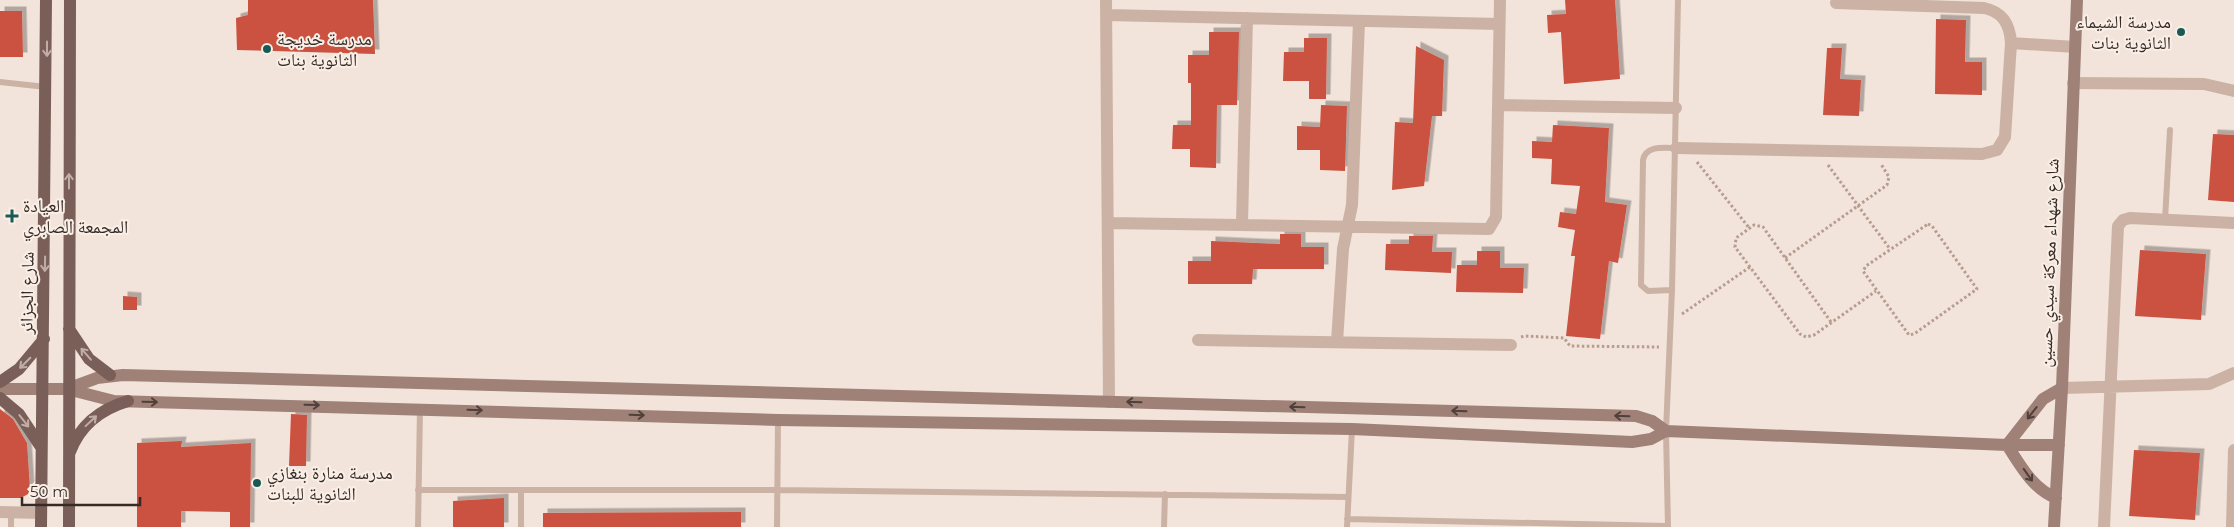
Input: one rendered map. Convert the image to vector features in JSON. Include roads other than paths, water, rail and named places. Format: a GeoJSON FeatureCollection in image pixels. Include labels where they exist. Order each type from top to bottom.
{"type":"FeatureCollection","features":[{"type":"Feature","properties":{"kind":"main road","name":"شارع الجزائر"},"geometry":{"type":"LineString","coordinates":[[41,527],[47,87],[46,0]]}},
{"type":"Feature","properties":{"kind":"main road"},"geometry":{"type":"LineString","coordinates":[[68,527],[70,0]]}},
{"type":"Feature","properties":{"kind":"main road","name":"شارع شهداء معركة سيدي حسين"},"geometry":{"type":"LineString","coordinates":[[2054,527],[2062,388],[2077,0]]}},
{"type":"Feature","properties":{"kind":"main road"},"geometry":{"type":"LineString","coordinates":[[68,327],[85,354],[110,376]]}},
{"type":"Feature","properties":{"kind":"main road"},"geometry":{"type":"LineString","coordinates":[[0,382],[20,369],[44,339]]}},
{"type":"Feature","properties":{"kind":"main road"},"geometry":{"type":"LineString","coordinates":[[0,389],[68,389],[110,376],[1636,416],[1652,421],[1666,431]]}},
{"type":"Feature","properties":{"kind":"main road"},"geometry":{"type":"LineString","coordinates":[[2007,445],[2043,399],[2062,388]]}},
{"type":"Feature","properties":{"kind":"main road"},"geometry":{"type":"LineString","coordinates":[[68,389],[100,399],[128,401],[420,408],[778,420],[1352,429],[1632,442],[1651,439],[1666,431],[2007,445],[2059,445]]}},
{"type":"Feature","properties":{"kind":"main road"},"geometry":{"type":"LineString","coordinates":[[0,398],[19,414],[42,450]]}},
{"type":"Feature","properties":{"kind":"main road"},"geometry":{"type":"LineString","coordinates":[[68,456],[78,434],[91,420],[105,410],[128,401]]}},
{"type":"Feature","properties":{"kind":"main road"},"geometry":{"type":"LineString","coordinates":[[2007,445],[2031,481],[2040,489],[2056,498]]}},
{"type":"Feature","properties":{"kind":"street"},"geometry":{"type":"LineString","coordinates":[[1106,0],[1109,402]]}},
{"type":"Feature","properties":{"kind":"street"},"geometry":{"type":"LineString","coordinates":[[1108,223],[1484,230],[1493,226],[1496,218],[1500,0]]}},
{"type":"Feature","properties":{"kind":"street"},"geometry":{"type":"LineString","coordinates":[[1681,148],[1982,154],[1997,150],[2005,137],[2011,43],[2009,25],[1998,13],[1991,10],[1836,3]]}},
{"type":"Feature","properties":{"kind":"street"},"geometry":{"type":"LineString","coordinates":[[1106,15],[1499,24]]}},
{"type":"Feature","properties":{"kind":"street"},"geometry":{"type":"LineString","coordinates":[[1242,224],[1247,18]]}},
{"type":"Feature","properties":{"kind":"street"},"geometry":{"type":"LineString","coordinates":[[1337,342],[1343,249],[1352,205],[1359,21]]}},
{"type":"Feature","properties":{"kind":"street"},"geometry":{"type":"LineString","coordinates":[[2011,43],[2075,47]]}},
{"type":"Feature","properties":{"kind":"street"},"geometry":{"type":"LineString","coordinates":[[2073,83],[2204,84],[2234,91]]}},
{"type":"Feature","properties":{"kind":"street"},"geometry":{"type":"LineString","coordinates":[[1498,105],[1676,108]]}},
{"type":"Feature","properties":{"kind":"street"},"geometry":{"type":"LineString","coordinates":[[2104,527],[2116,229],[2120,222],[2126,218],[2234,223]]}},
{"type":"Feature","properties":{"kind":"street"},"geometry":{"type":"LineString","coordinates":[[1198,340],[1511,345]]}},
{"type":"Feature","properties":{"kind":"street"},"geometry":{"type":"LineString","coordinates":[[2062,388],[2209,384],[2234,373]]}},
{"type":"Feature","properties":{"kind":"street"},"geometry":{"type":"LineString","coordinates":[[2232,527],[2234,450]]}},
{"type":"Feature","properties":{"kind":"street"},"geometry":{"type":"LineString","coordinates":[[6,512],[41,513]]}},
{"type":"Feature","properties":{"kind":"lane"},"geometry":{"type":"LineString","coordinates":[[1347,519],[1668,526],[1666,431],[1681,148],[1676,108],[1678,0]]}},
{"type":"Feature","properties":{"kind":"lane"},"geometry":{"type":"LineString","coordinates":[[0,82],[47,87]]}},
{"type":"Feature","properties":{"kind":"lane"},"geometry":{"type":"LineString","coordinates":[[2165,220],[2170,130]]}},
{"type":"Feature","properties":{"kind":"lane"},"geometry":{"type":"LineString","coordinates":[[1672,290],[1648,291],[1641,286],[1643,170],[1644,156],[1649,150],[1681,148]]}},
{"type":"Feature","properties":{"kind":"lane"},"geometry":{"type":"LineString","coordinates":[[418,527],[420,408]]}},
{"type":"Feature","properties":{"kind":"lane"},"geometry":{"type":"LineString","coordinates":[[777,527],[778,420]]}},
{"type":"Feature","properties":{"kind":"lane"},"geometry":{"type":"LineString","coordinates":[[1347,527],[1352,429]]}},
{"type":"Feature","properties":{"kind":"lane"},"geometry":{"type":"LineString","coordinates":[[418,490],[778,490],[1348,497]]}},
{"type":"Feature","properties":{"kind":"lane"},"geometry":{"type":"LineString","coordinates":[[521,490],[521,527]]}},
{"type":"Feature","properties":{"kind":"lane"},"geometry":{"type":"LineString","coordinates":[[1164,527],[1165,494]]}},
{"type":"Feature","properties":{"kind":"lane"},"geometry":{"type":"LineString","coordinates":[[6,512],[11,527]]}},
{"type":"Feature","properties":{"kind":"place","name":"مدرسة الشيماء الثانوية بنات"},"geometry":{"type":"Point","coordinates":[2181,32]}},
{"type":"Feature","properties":{"kind":"place","name":"مدرسة خديجة الثانوية بنات"},"geometry":{"type":"Point","coordinates":[267,49]}},
{"type":"Feature","properties":{"kind":"place","name":"العيادة المجمعة الصابري"},"geometry":{"type":"Point","coordinates":[12,216]}},
{"type":"Feature","properties":{"kind":"place","name":"مدرسة منارة بنغازي الثانوية للبنات"},"geometry":{"type":"Point","coordinates":[257,483]}}]}
